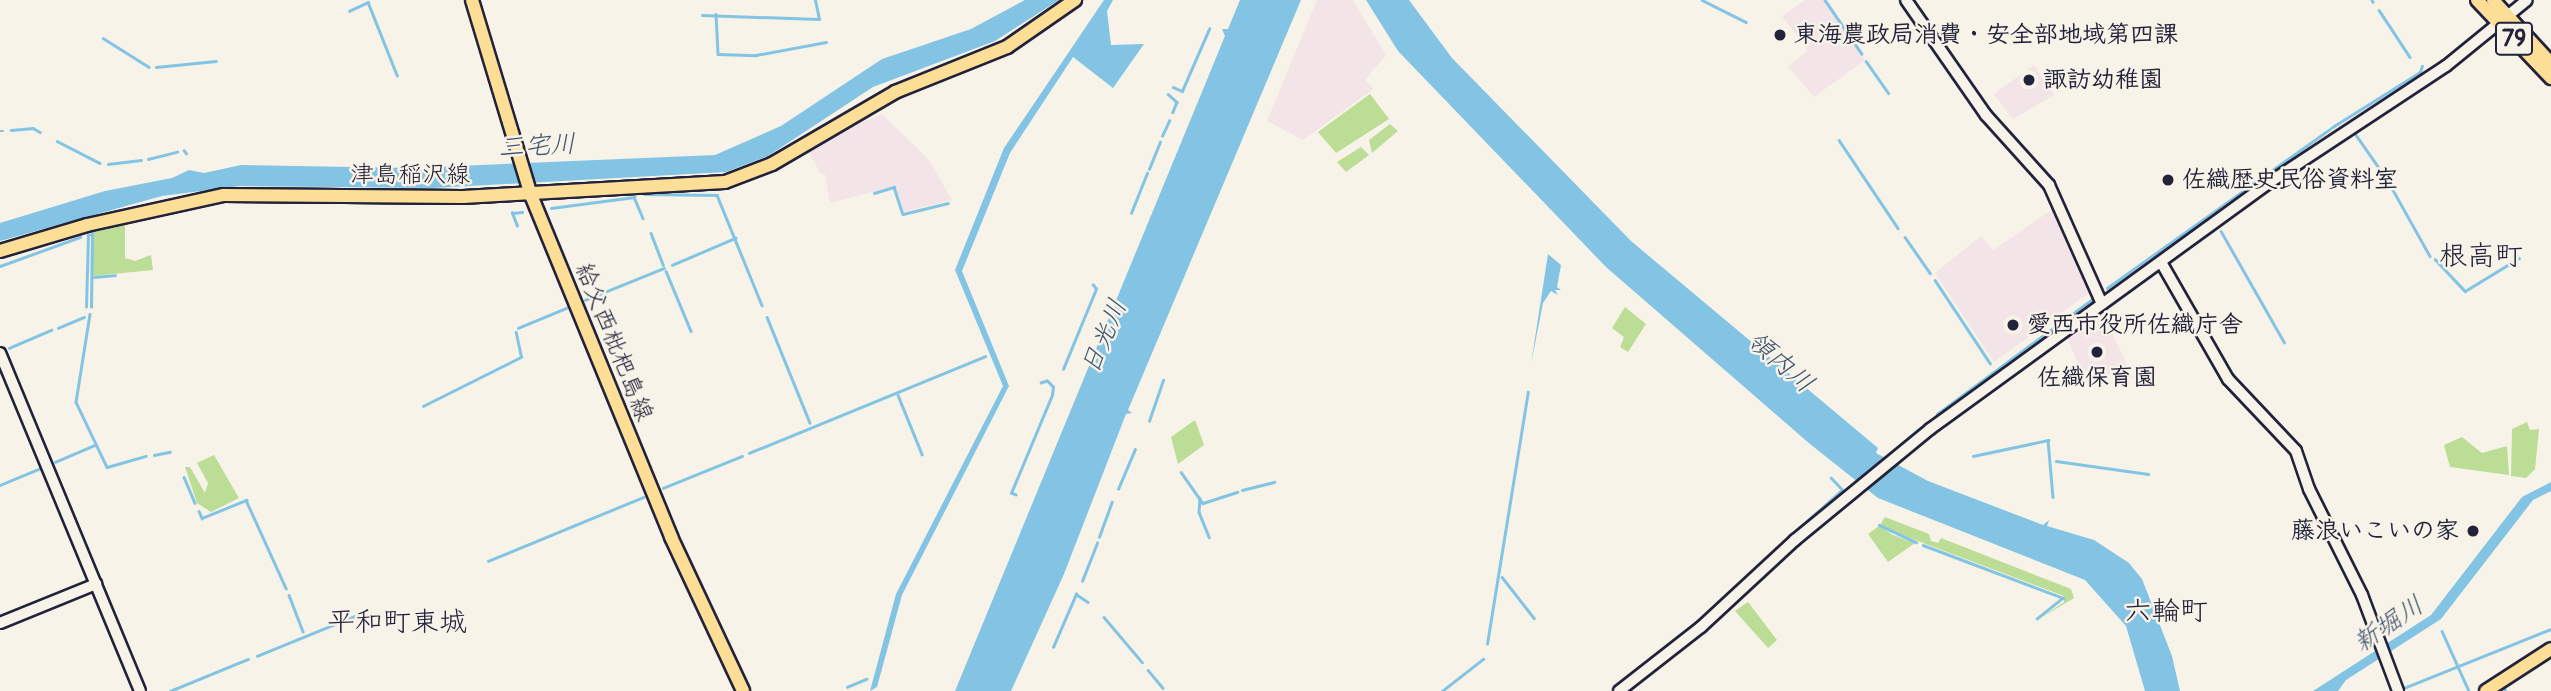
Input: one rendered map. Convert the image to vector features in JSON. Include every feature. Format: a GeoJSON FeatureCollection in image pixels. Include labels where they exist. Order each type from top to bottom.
{"type":"FeatureCollection","features":[{"type":"Feature","properties":{"kind":"main road","name":"給父西枇杷島線"},"geometry":{"type":"LineString","coordinates":[[472,0],[529,191],[681,561],[743,691]]}},
{"type":"Feature","properties":{"kind":"main road","name":"津島稲沢線"},"geometry":{"type":"LineString","coordinates":[[0,251],[120,216],[224,195],[529,191],[705,184],[746,176],[895,92],[1007,47],[1075,0]]}},
{"type":"Feature","properties":{"kind":"main road","name":"79"},"geometry":{"type":"LineString","coordinates":[[2477,0],[2504,19],[2551,63]]}},
{"type":"Feature","properties":{"kind":"main road","name":"79"},"geometry":{"type":"LineString","coordinates":[[2493,0],[2504,19],[2551,78]]}},
{"type":"Feature","properties":{"kind":"main road"},"geometry":{"type":"LineString","coordinates":[[2486,691],[2551,649]]}},
{"type":"Feature","properties":{"kind":"street"},"geometry":{"type":"LineString","coordinates":[[1906,0],[1986,115],[2049,185],[2102,304]]}},
{"type":"Feature","properties":{"kind":"street"},"geometry":{"type":"LineString","coordinates":[[1619,691],[1701,627],[1857,488],[1898,458],[1930,429],[2326,143],[2438,72],[2527,0]]}},
{"type":"Feature","properties":{"kind":"street"},"geometry":{"type":"LineString","coordinates":[[2161,262],[2228,379],[2296,451],[2309,489],[2380,642],[2398,691]]}},
{"type":"Feature","properties":{"kind":"street"},"geometry":{"type":"LineString","coordinates":[[0,353],[140,691]]}},
{"type":"Feature","properties":{"kind":"street"},"geometry":{"type":"LineString","coordinates":[[0,623],[96,584]]}},
{"type":"Feature","properties":{"kind":"shaded area"},"geometry":{"type":"Polygon","coordinates":[[[1317,0],[1353,0],[1386,55],[1365,80],[1373,89],[1303,140],[1267,121],[1317,0]]]}},
{"type":"Feature","properties":{"kind":"shaded area"},"geometry":{"type":"Polygon","coordinates":[[[1805,0],[1823,0],[1865,60],[1814,97],[1788,66],[1808,51],[1782,16],[1805,0]]]}},
{"type":"Feature","properties":{"kind":"shaded area","name":"諏訪幼稚園"},"geometry":{"type":"Polygon","coordinates":[[[2034,65],[2054,95],[2013,119],[1994,94],[2034,65]]]}},
{"type":"Feature","properties":{"kind":"shaded area"},"geometry":{"type":"Polygon","coordinates":[[[882,114],[929,160],[952,200],[903,212],[895,186],[830,203],[825,174],[821,174],[808,151],[830,136],[882,114]]]}},
{"type":"Feature","properties":{"kind":"shaded area"},"geometry":{"type":"Polygon","coordinates":[[[2053,209],[2089,293],[1994,362],[1935,273],[1981,236],[1993,250],[2053,209]]]}},
{"type":"Feature","properties":{"kind":"shaded area","name":"佐織保育園"},"geometry":{"type":"Polygon","coordinates":[[[2096,313],[2104,316],[2133,378],[2080,369],[2066,335],[2096,313]]]}},
{"type":"Feature","properties":{"kind":"green space"},"geometry":{"type":"Polygon","coordinates":[[[1370,94],[1389,119],[1336,153],[1318,132],[1370,94]]]}},
{"type":"Feature","properties":{"kind":"green space"},"geometry":{"type":"Polygon","coordinates":[[[1390,124],[1398,131],[1372,153],[1369,140],[1390,124]]]}},
{"type":"Feature","properties":{"kind":"green space"},"geometry":{"type":"Polygon","coordinates":[[[1361,147],[1369,155],[1346,172],[1337,162],[1361,147]]]}},
{"type":"Feature","properties":{"kind":"green space"},"geometry":{"type":"Polygon","coordinates":[[[125,223],[125,258],[135,261],[151,255],[153,270],[93,276],[93,231],[125,223]]]}},
{"type":"Feature","properties":{"kind":"green space"},"geometry":{"type":"Polygon","coordinates":[[[1625,307],[1646,324],[1628,352],[1620,347],[1624,337],[1612,328],[1625,307]]]}},
{"type":"Feature","properties":{"kind":"green space"},"geometry":{"type":"Polygon","coordinates":[[[1195,420],[1204,445],[1178,464],[1171,437],[1195,420]]]}},
{"type":"Feature","properties":{"kind":"green space"},"geometry":{"type":"Polygon","coordinates":[[[2527,422],[2530,430],[2539,429],[2535,469],[2526,478],[2511,476],[2512,429],[2527,422]]]}},
{"type":"Feature","properties":{"kind":"green space"},"geometry":{"type":"Polygon","coordinates":[[[2462,437],[2482,453],[2507,446],[2509,475],[2450,467],[2444,445],[2462,437]]]}},
{"type":"Feature","properties":{"kind":"green space"},"geometry":{"type":"Polygon","coordinates":[[[214,455],[239,498],[211,512],[197,503],[185,467],[190,467],[205,493],[208,483],[197,463],[214,455]]]}},
{"type":"Feature","properties":{"kind":"green space"},"geometry":{"type":"Polygon","coordinates":[[[1885,517],[1929,534],[1931,541],[1938,543],[1941,538],[2071,589],[2074,598],[2039,619],[2064,602],[2064,596],[1894,532],[1880,525],[1885,517]]]}},
{"type":"Feature","properties":{"kind":"green space"},"geometry":{"type":"Polygon","coordinates":[[[1879,526],[1893,535],[1915,543],[1888,562],[1868,534],[1879,526]]]}},
{"type":"Feature","properties":{"kind":"green space"},"geometry":{"type":"Polygon","coordinates":[[[1748,602],[1777,640],[1768,648],[1735,611],[1748,602]]]}},
{"type":"Feature","properties":{"kind":"water"},"geometry":{"type":"Polygon","coordinates":[[[1025,0],[1059,0],[995,41],[873,87],[768,156],[726,172],[433,188],[240,186],[162,196],[0,241],[0,223],[105,191],[172,178],[189,170],[204,173],[241,165],[411,168],[715,155],[781,126],[882,59],[971,29],[1025,0]]]}},
{"type":"Feature","properties":{"kind":"water"},"geometry":{"type":"Polygon","coordinates":[[[1104,0],[1113,0],[1107,11],[1111,45],[1144,44],[1113,88],[1073,57],[1010,153],[962,271],[1009,386],[902,595],[877,687],[870,691],[896,594],[1003,386],[955,270],[1004,148],[1104,0]]]}},
{"type":"Feature","properties":{"kind":"water","name":"日光川"},"geometry":{"type":"Polygon","coordinates":[[[1240,0],[1301,0],[1128,410],[1132,413],[1126,414],[1064,574],[1011,691],[955,691],[1225,36],[1222,29],[1228,29],[1240,0]]]}},
{"type":"Feature","properties":{"kind":"water"},"geometry":{"type":"Polygon","coordinates":[[[1366,0],[1409,0],[1452,58],[1631,241],[1878,448],[1876,453],[1928,481],[2043,525],[2049,520],[2047,526],[2094,540],[2129,563],[2142,579],[2172,656],[2180,691],[2145,691],[2126,626],[2085,580],[1878,498],[1810,444],[1606,267],[1398,51],[1366,0]]]}},
{"type":"Feature","properties":{"kind":"water"},"geometry":{"type":"Polygon","coordinates":[[[1548,254],[1561,265],[1557,287],[1561,290],[1555,290],[1558,295],[1551,291],[1543,303],[1531,364],[1548,254]]]}},
{"type":"Feature","properties":{"kind":"water"},"geometry":{"type":"Polygon","coordinates":[[[2551,482],[2551,491],[2533,500],[2441,619],[2346,680],[2338,691],[2313,691],[2431,615],[2522,497],[2551,482]]]}},
{"type":"Feature","properties":{"kind":"waterway"},"geometry":{"type":"LineString","coordinates":[[702,15],[819,19],[815,0]]}},
{"type":"Feature","properties":{"kind":"waterway"},"geometry":{"type":"LineString","coordinates":[[1702,0],[1746,22]]}},
{"type":"Feature","properties":{"kind":"waterway"},"geometry":{"type":"LineString","coordinates":[[1825,0],[1862,54]]}},
{"type":"Feature","properties":{"kind":"waterway"},"geometry":{"type":"LineString","coordinates":[[349,11],[368,2],[397,75]]}},
{"type":"Feature","properties":{"kind":"waterway"},"geometry":{"type":"LineString","coordinates":[[2379,10],[2410,57]]}},
{"type":"Feature","properties":{"kind":"waterway"},"geometry":{"type":"LineString","coordinates":[[716,14],[718,54],[756,55],[826,42]]}},
{"type":"Feature","properties":{"kind":"waterway"},"geometry":{"type":"LineString","coordinates":[[1173,87],[1182,91],[1209,29]]}},
{"type":"Feature","properties":{"kind":"waterway"},"geometry":{"type":"LineString","coordinates":[[103,38],[149,67]]}},
{"type":"Feature","properties":{"kind":"waterway"},"geometry":{"type":"LineString","coordinates":[[156,67],[216,61]]}},
{"type":"Feature","properties":{"kind":"waterway"},"geometry":{"type":"LineString","coordinates":[[1866,61],[1888,93]]}},
{"type":"Feature","properties":{"kind":"waterway"},"geometry":{"type":"LineString","coordinates":[[2107,288],[2334,126],[2420,72],[2422,66]]}},
{"type":"Feature","properties":{"kind":"waterway"},"geometry":{"type":"LineString","coordinates":[[1168,94],[1177,102],[1173,112]]}},
{"type":"Feature","properties":{"kind":"waterway"},"geometry":{"type":"LineString","coordinates":[[1162,136],[1169,121]]}},
{"type":"Feature","properties":{"kind":"waterway"},"geometry":{"type":"LineString","coordinates":[[11,130],[33,128],[40,132]]}},
{"type":"Feature","properties":{"kind":"waterway"},"geometry":{"type":"LineString","coordinates":[[2354,132],[2384,175]]}},
{"type":"Feature","properties":{"kind":"waterway"},"geometry":{"type":"LineString","coordinates":[[1839,140],[1898,228]]}},
{"type":"Feature","properties":{"kind":"waterway"},"geometry":{"type":"LineString","coordinates":[[57,141],[100,163]]}},
{"type":"Feature","properties":{"kind":"waterway"},"geometry":{"type":"LineString","coordinates":[[1149,169],[1160,142]]}},
{"type":"Feature","properties":{"kind":"waterway"},"geometry":{"type":"LineString","coordinates":[[148,159],[177,152]]}},
{"type":"Feature","properties":{"kind":"waterway"},"geometry":{"type":"LineString","coordinates":[[108,164],[141,160]]}},
{"type":"Feature","properties":{"kind":"waterway"},"geometry":{"type":"LineString","coordinates":[[1131,213],[1147,173]]}},
{"type":"Feature","properties":{"kind":"waterway"},"geometry":{"type":"LineString","coordinates":[[2388,181],[2430,256]]}},
{"type":"Feature","properties":{"kind":"waterway"},"geometry":{"type":"LineString","coordinates":[[874,193],[894,187],[903,214],[948,203]]}},
{"type":"Feature","properties":{"kind":"waterway"},"geometry":{"type":"LineString","coordinates":[[644,194],[717,195],[762,305]]}},
{"type":"Feature","properties":{"kind":"waterway"},"geometry":{"type":"LineString","coordinates":[[551,208],[634,197],[643,218]]}},
{"type":"Feature","properties":{"kind":"waterway"},"geometry":{"type":"LineString","coordinates":[[517,226],[512,213],[522,212]]}},
{"type":"Feature","properties":{"kind":"waterway"},"geometry":{"type":"LineString","coordinates":[[91,307],[92,231]]}},
{"type":"Feature","properties":{"kind":"waterway"},"geometry":{"type":"LineString","coordinates":[[2221,231],[2284,342]]}},
{"type":"Feature","properties":{"kind":"waterway"},"geometry":{"type":"LineString","coordinates":[[651,233],[663,265]]}},
{"type":"Feature","properties":{"kind":"waterway"},"geometry":{"type":"LineString","coordinates":[[86,307],[88,235],[92,235]]}},
{"type":"Feature","properties":{"kind":"waterway"},"geometry":{"type":"LineString","coordinates":[[0,266],[80,237]]}},
{"type":"Feature","properties":{"kind":"waterway"},"geometry":{"type":"LineString","coordinates":[[1905,237],[1930,273]]}},
{"type":"Feature","properties":{"kind":"waterway"},"geometry":{"type":"LineString","coordinates":[[672,265],[735,238]]}},
{"type":"Feature","properties":{"kind":"waterway"},"geometry":{"type":"LineString","coordinates":[[2435,259],[2465,291],[2519,258]]}},
{"type":"Feature","properties":{"kind":"waterway"},"geometry":{"type":"LineString","coordinates":[[585,300],[664,268]]}},
{"type":"Feature","properties":{"kind":"waterway"},"geometry":{"type":"LineString","coordinates":[[666,271],[691,331]]}},
{"type":"Feature","properties":{"kind":"waterway"},"geometry":{"type":"LineString","coordinates":[[94,277],[115,275]]}},
{"type":"Feature","properties":{"kind":"waterway"},"geometry":{"type":"LineString","coordinates":[[1935,280],[1990,363]]}},
{"type":"Feature","properties":{"kind":"waterway","name":"日光川"},"geometry":{"type":"LineString","coordinates":[[1063,369],[1096,289],[1093,285]]}},
{"type":"Feature","properties":{"kind":"waterway"},"geometry":{"type":"LineString","coordinates":[[1937,414],[2091,300]]}},
{"type":"Feature","properties":{"kind":"waterway"},"geometry":{"type":"LineString","coordinates":[[518,328],[566,308]]}},
{"type":"Feature","properties":{"kind":"waterway"},"geometry":{"type":"LineString","coordinates":[[90,314],[76,402],[107,467],[145,456]]}},
{"type":"Feature","properties":{"kind":"waterway"},"geometry":{"type":"LineString","coordinates":[[58,328],[84,317]]}},
{"type":"Feature","properties":{"kind":"waterway"},"geometry":{"type":"LineString","coordinates":[[767,317],[810,423]]}},
{"type":"Feature","properties":{"kind":"waterway"},"geometry":{"type":"LineString","coordinates":[[9,348],[51,330]]}},
{"type":"Feature","properties":{"kind":"waterway"},"geometry":{"type":"LineString","coordinates":[[423,406],[521,357],[516,333]]}},
{"type":"Feature","properties":{"kind":"waterway"},"geometry":{"type":"LineString","coordinates":[[749,453],[985,356]]}},
{"type":"Feature","properties":{"kind":"waterway"},"geometry":{"type":"LineString","coordinates":[[1149,421],[1163,380]]}},
{"type":"Feature","properties":{"kind":"waterway"},"geometry":{"type":"LineString","coordinates":[[1016,495],[1011,493],[1052,395],[1053,387],[1047,381],[1041,383]]}},
{"type":"Feature","properties":{"kind":"waterway"},"geometry":{"type":"LineString","coordinates":[[1487,644],[1528,392]]}},
{"type":"Feature","properties":{"kind":"waterway"},"geometry":{"type":"LineString","coordinates":[[898,395],[922,454]]}},
{"type":"Feature","properties":{"kind":"waterway"},"geometry":{"type":"LineString","coordinates":[[1899,446],[1919,429]]}},
{"type":"Feature","properties":{"kind":"waterway"},"geometry":{"type":"LineString","coordinates":[[1973,456],[2048,440],[2053,497]]}},
{"type":"Feature","properties":{"kind":"waterway"},"geometry":{"type":"LineString","coordinates":[[55,462],[95,445]]}},
{"type":"Feature","properties":{"kind":"waterway"},"geometry":{"type":"LineString","coordinates":[[1118,489],[1135,449]]}},
{"type":"Feature","properties":{"kind":"waterway"},"geometry":{"type":"LineString","coordinates":[[154,455],[170,452]]}},
{"type":"Feature","properties":{"kind":"waterway"},"geometry":{"type":"LineString","coordinates":[[663,488],[742,456]]}},
{"type":"Feature","properties":{"kind":"waterway"},"geometry":{"type":"LineString","coordinates":[[2056,461],[2148,474]]}},
{"type":"Feature","properties":{"kind":"waterway"},"geometry":{"type":"LineString","coordinates":[[0,485],[41,468]]}},
{"type":"Feature","properties":{"kind":"waterway"},"geometry":{"type":"LineString","coordinates":[[1181,472],[1203,503],[1237,492]]}},
{"type":"Feature","properties":{"kind":"waterway"},"geometry":{"type":"LineString","coordinates":[[184,477],[195,503]]}},
{"type":"Feature","properties":{"kind":"waterway"},"geometry":{"type":"LineString","coordinates":[[1798,529],[1842,490],[1831,478]]}},
{"type":"Feature","properties":{"kind":"waterway"},"geometry":{"type":"LineString","coordinates":[[1242,490],[1274,482]]}},
{"type":"Feature","properties":{"kind":"waterway"},"geometry":{"type":"LineString","coordinates":[[488,561],[643,497]]}},
{"type":"Feature","properties":{"kind":"waterway"},"geometry":{"type":"LineString","coordinates":[[1200,498],[1199,512],[1209,537]]}},
{"type":"Feature","properties":{"kind":"waterway"},"geometry":{"type":"LineString","coordinates":[[199,511],[202,518],[246,500],[286,588]]}},
{"type":"Feature","properties":{"kind":"waterway"},"geometry":{"type":"LineString","coordinates":[[1099,537],[1112,502]]}},
{"type":"Feature","properties":{"kind":"waterway"},"geometry":{"type":"LineString","coordinates":[[1879,525],[1916,542]]}},
{"type":"Feature","properties":{"kind":"waterway"},"geometry":{"type":"LineString","coordinates":[[1082,581],[1097,543]]}},
{"type":"Feature","properties":{"kind":"waterway"},"geometry":{"type":"LineString","coordinates":[[1923,545],[2063,598],[2037,619]]}},
{"type":"Feature","properties":{"kind":"waterway"},"geometry":{"type":"LineString","coordinates":[[1502,577],[1534,618]]}},
{"type":"Feature","properties":{"kind":"waterway"},"geometry":{"type":"LineString","coordinates":[[1053,647],[1076,594],[1088,602]]}},
{"type":"Feature","properties":{"kind":"waterway"},"geometry":{"type":"LineString","coordinates":[[289,595],[303,631]]}},
{"type":"Feature","properties":{"kind":"waterway"},"geometry":{"type":"LineString","coordinates":[[257,656],[357,615]]}},
{"type":"Feature","properties":{"kind":"waterway"},"geometry":{"type":"LineString","coordinates":[[1104,617],[1142,662]]}},
{"type":"Feature","properties":{"kind":"waterway"},"geometry":{"type":"LineString","coordinates":[[2404,688],[2551,629]]}},
{"type":"Feature","properties":{"kind":"waterway"},"geometry":{"type":"LineString","coordinates":[[2442,631],[2469,691]]}},
{"type":"Feature","properties":{"kind":"waterway"},"geometry":{"type":"LineString","coordinates":[[170,691],[248,659]]}},
{"type":"Feature","properties":{"kind":"waterway"},"geometry":{"type":"LineString","coordinates":[[1442,691],[1483,659]]}},
{"type":"Feature","properties":{"kind":"waterway"},"geometry":{"type":"LineString","coordinates":[[1148,670],[1163,688]]}},
{"type":"Feature","properties":{"kind":"waterway"},"geometry":{"type":"LineString","coordinates":[[847,687],[866,679]]}},
{"type":"Feature","properties":{"kind":"waterway"},"geometry":{"type":"LineString","coordinates":[[131,683],[134,691]]}},
{"type":"Feature","properties":{"kind":"place","name":"東海農政局消費・安全部地域第四課"},"geometry":{"type":"Point","coordinates":[1780,35]}},
{"type":"Feature","properties":{"kind":"place","name":"諏訪幼稚園"},"geometry":{"type":"Point","coordinates":[2029,80]}},
{"type":"Feature","properties":{"kind":"place","name":"佐織歴史民俗資料室"},"geometry":{"type":"Point","coordinates":[2168,180]}},
{"type":"Feature","properties":{"kind":"place","name":"愛西市役所佐織庁舎"},"geometry":{"type":"Point","coordinates":[2013,325]}},
{"type":"Feature","properties":{"kind":"place","name":"佐織保育園"},"geometry":{"type":"Point","coordinates":[2097,352]}},
{"type":"Feature","properties":{"kind":"place","name":"藤浪いこいの家"},"geometry":{"type":"Point","coordinates":[2473,531]}},
{"type":"Feature","properties":{"kind":"district","name":"根高町"},"geometry":{"type":"Point","coordinates":[2481,257]}},
{"type":"Feature","properties":{"kind":"district","name":"六輪町"},"geometry":{"type":"Point","coordinates":[2166,612]}},
{"type":"Feature","properties":{"kind":"district","name":"平和町東城"},"geometry":{"type":"Point","coordinates":[397,623]}},
{"type":"Feature","properties":{"kind":"water label","name":"三宅川"},"geometry":{"type":"Point","coordinates":[537,147]}},
{"type":"Feature","properties":{"kind":"water label","name":"領内川"},"geometry":{"type":"Point","coordinates":[1780,363]}},
{"type":"Feature","properties":{"kind":"water label","name":"新堀川"},"geometry":{"type":"Point","coordinates":[2389,625]}}]}
